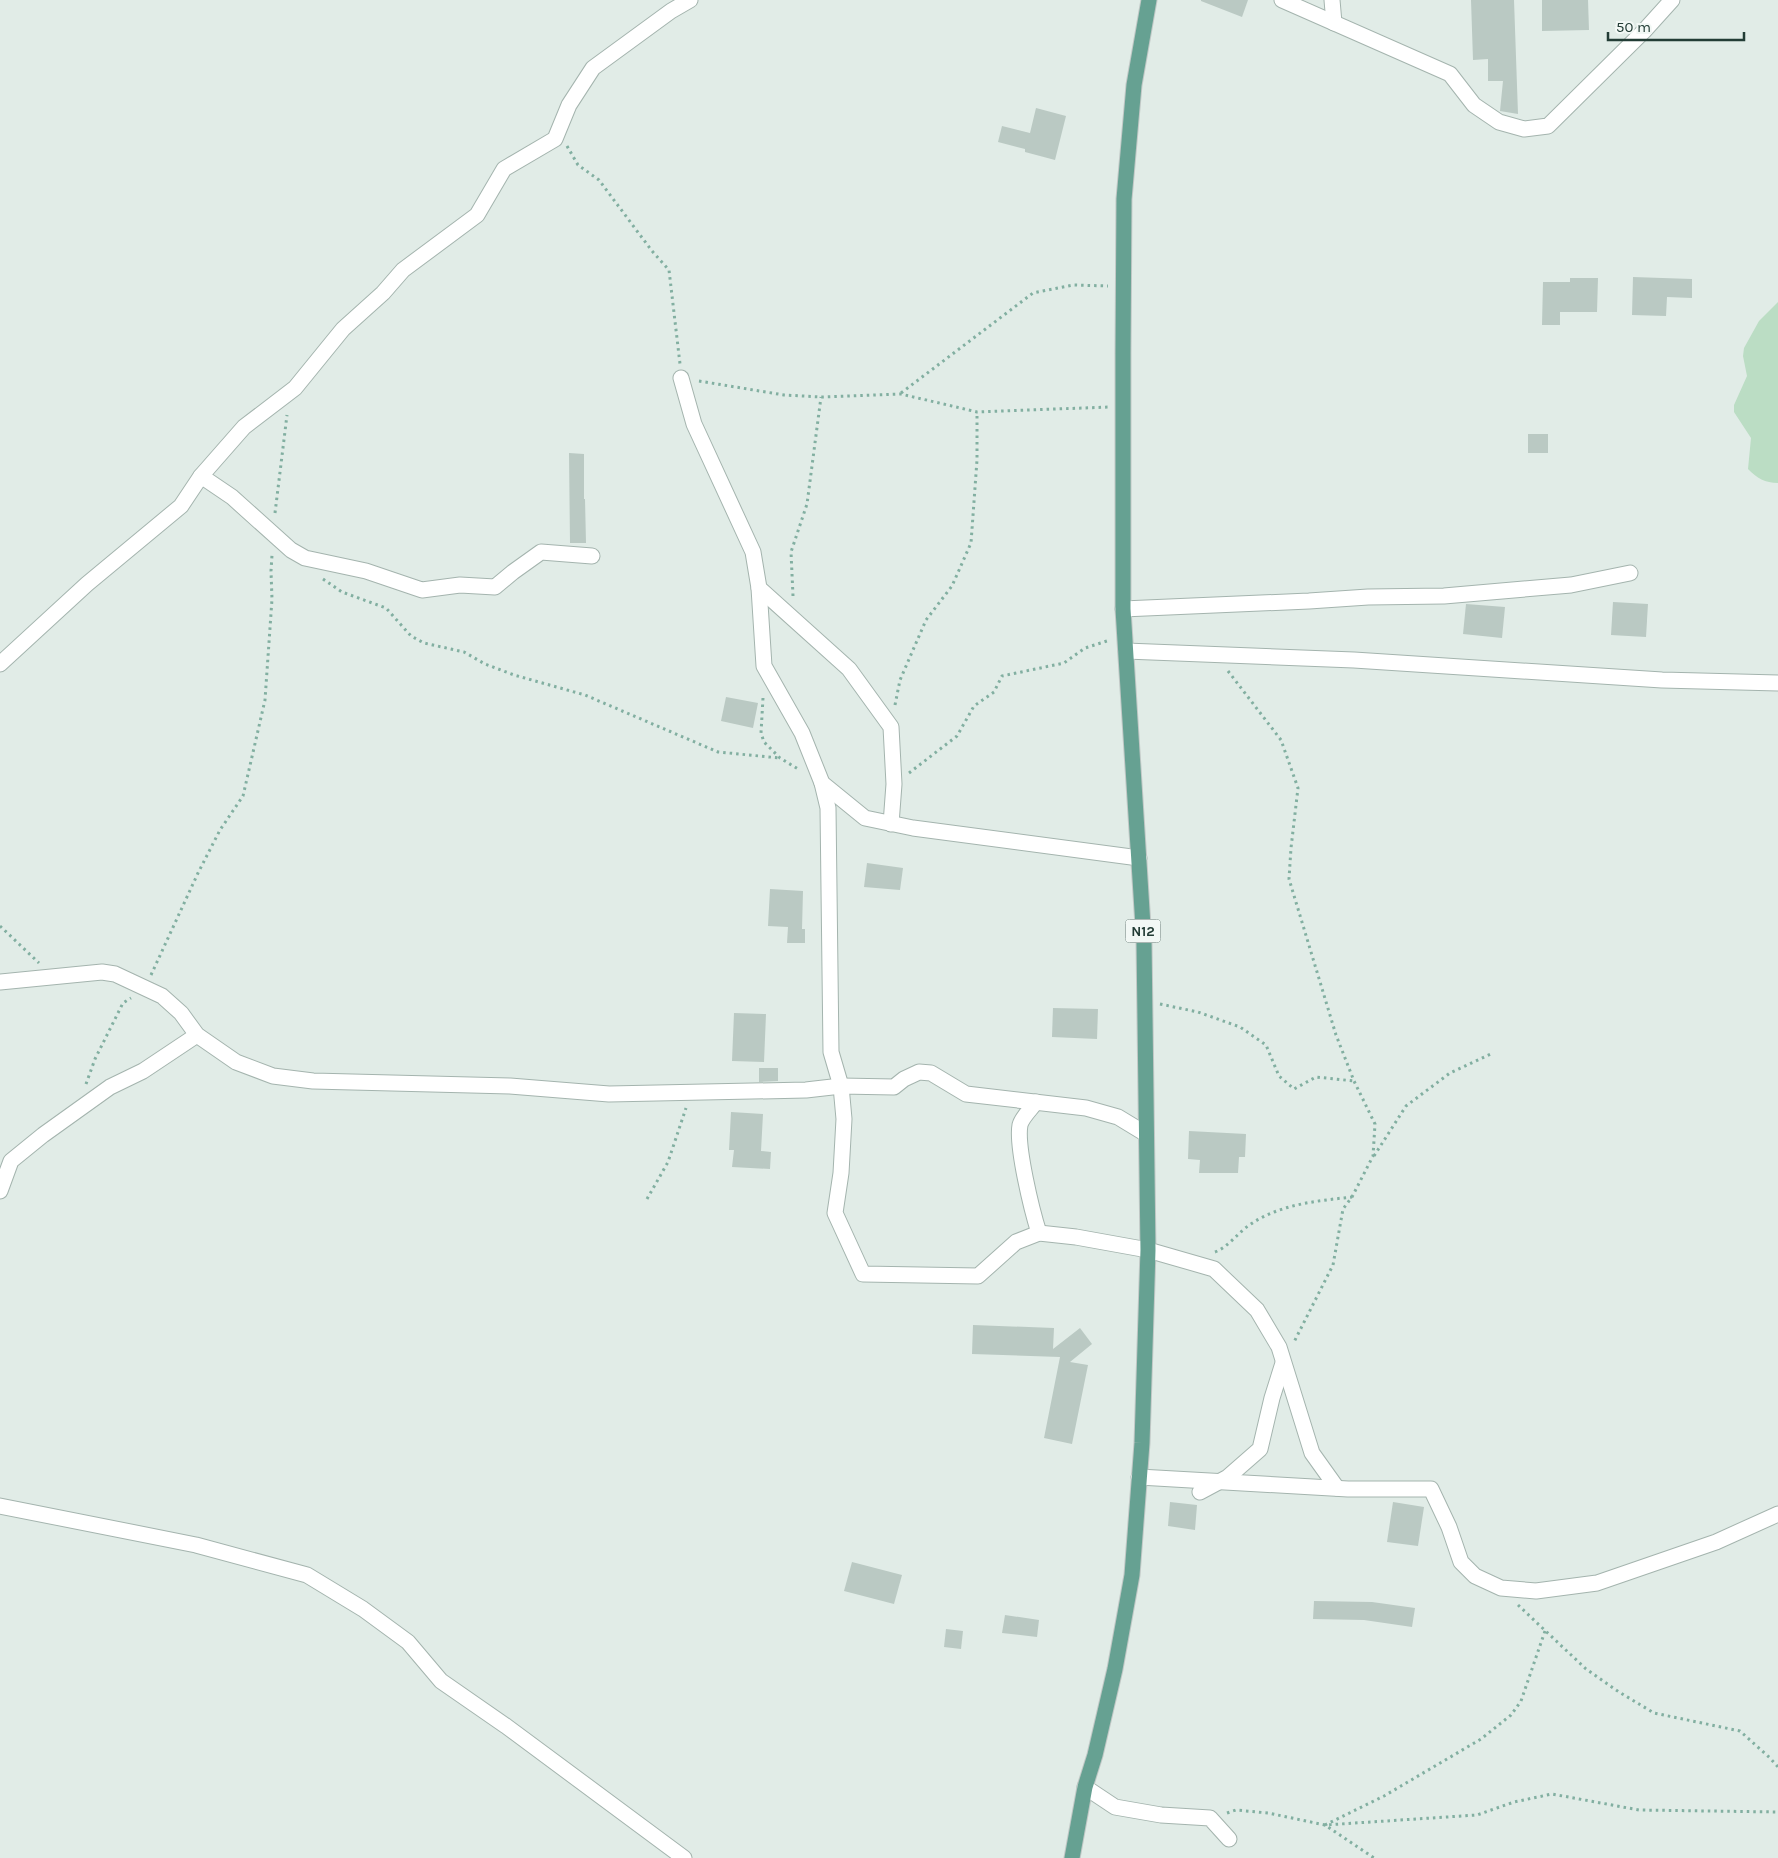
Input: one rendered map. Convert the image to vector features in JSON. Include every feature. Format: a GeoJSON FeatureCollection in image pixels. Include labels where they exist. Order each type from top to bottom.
{"type":"FeatureCollection","features":[{"type":"Feature","properties":{"kind":"main road","name":"N12"},"geometry":{"type":"LineString","coordinates":[[1072,1858],[1085,1787],[1095,1755],[1115,1669],[1132,1576],[1142,1443],[1148,1250],[1144,942],[1123,609],[1124,199],[1133,94],[1149,0]]}},
{"type":"Feature","properties":{"kind":"street"},"geometry":{"type":"LineString","coordinates":[[0,664],[87,584],[181,506],[201,476],[244,427],[295,388],[343,329],[383,293],[403,270],[477,215],[504,169],[555,139],[569,105],[593,68],[671,11],[690,0]]}},
{"type":"Feature","properties":{"kind":"street"},"geometry":{"type":"LineString","coordinates":[[1282,0],[1450,74],[1474,105],[1499,122],[1524,128],[1548,126],[1644,31],[1672,0]]}},
{"type":"Feature","properties":{"kind":"street"},"geometry":{"type":"LineString","coordinates":[[1332,0],[1334,24]]}},
{"type":"Feature","properties":{"kind":"street"},"geometry":{"type":"LineString","coordinates":[[681,378],[694,424],[753,552],[759,588],[764,666],[802,733],[822,783],[828,808],[831,1052],[841,1086],[844,1119],[836,1213],[863,1274],[978,1276],[1016,1242],[1040,1233],[1076,1237],[1148,1250],[1214,1269],[1257,1310],[1279,1347],[1312,1453],[1337,1488]]}},
{"type":"Feature","properties":{"kind":"street"},"geometry":{"type":"LineString","coordinates":[[201,476],[232,497],[291,550],[305,558],[366,570],[422,590],[460,585],[495,587],[541,552],[592,556]]}},
{"type":"Feature","properties":{"kind":"street"},"geometry":{"type":"LineString","coordinates":[[1123,609],[1309,602],[1368,597],[1444,596],[1571,585],[1630,574]]}},
{"type":"Feature","properties":{"kind":"street"},"geometry":{"type":"LineString","coordinates":[[759,588],[849,669],[891,727],[894,784],[891,824]]}},
{"type":"Feature","properties":{"kind":"street"},"geometry":{"type":"LineString","coordinates":[[1126,651],[1354,660],[1662,680],[1778,683]]}},
{"type":"Feature","properties":{"kind":"street"},"geometry":{"type":"LineString","coordinates":[[822,783],[865,818],[922,830],[1139,858]]}},
{"type":"Feature","properties":{"kind":"street"},"geometry":{"type":"LineString","coordinates":[[0,982],[102,972],[115,974],[162,996],[181,1013],[198,1035],[236,1062],[273,1076],[313,1081],[510,1086],[609,1094],[806,1090],[841,1086],[894,1087],[904,1078],[919,1072],[931,1073],[966,1094],[1086,1108],[1118,1117],[1146,1134]]}},
{"type":"Feature","properties":{"kind":"street"},"geometry":{"type":"LineString","coordinates":[[0,1191],[12,1161],[43,1135],[110,1087],[143,1071],[198,1035]]}},
{"type":"Feature","properties":{"kind":"street"},"geometry":{"type":"LineString","coordinates":[[1036,1102],[1021,1122],[1019,1137],[1032,1211],[1040,1233]]}},
{"type":"Feature","properties":{"kind":"street"},"geometry":{"type":"LineString","coordinates":[[1200,1492],[1228,1477],[1260,1449],[1272,1398],[1284,1363]]}},
{"type":"Feature","properties":{"kind":"street"},"geometry":{"type":"LineString","coordinates":[[1139,1477],[1337,1488],[1431,1489],[1449,1527],[1462,1562],[1475,1576],[1501,1588],[1536,1591],[1597,1583],[1716,1542],[1778,1514]]}},
{"type":"Feature","properties":{"kind":"street"},"geometry":{"type":"LineString","coordinates":[[0,1506],[196,1545],[307,1575],[363,1609],[408,1642],[441,1681],[506,1726],[684,1858]]}},
{"type":"Feature","properties":{"kind":"street"},"geometry":{"type":"LineString","coordinates":[[1085,1787],[1115,1807],[1161,1815],[1210,1818],[1229,1839]]}},
{"type":"Feature","properties":{"kind":"path"},"geometry":{"type":"LineString","coordinates":[[558,131],[578,165],[599,180],[652,251],[669,270],[681,378],[784,395],[821,397],[901,394],[977,412],[1123,407]]}},
{"type":"Feature","properties":{"kind":"path"},"geometry":{"type":"LineString","coordinates":[[901,394],[1033,293],[1073,285],[1124,287]]}},
{"type":"Feature","properties":{"kind":"path"},"geometry":{"type":"LineString","coordinates":[[86,1085],[95,1060],[123,1003],[144,988],[220,830],[244,796],[265,700],[272,599],[270,571],[275,503],[289,393]]}},
{"type":"Feature","properties":{"kind":"path"},"geometry":{"type":"LineString","coordinates":[[794,620],[791,552],[807,504],[821,397]]}},
{"type":"Feature","properties":{"kind":"path"},"geometry":{"type":"LineString","coordinates":[[891,727],[900,680],[926,620],[952,586],[971,543],[977,460],[977,412]]}},
{"type":"Feature","properties":{"kind":"path"},"geometry":{"type":"LineString","coordinates":[[305,558],[325,581],[342,592],[386,608],[411,636],[424,643],[464,652],[485,664],[514,675],[585,695],[718,752],[780,758]]}},
{"type":"Feature","properties":{"kind":"path"},"geometry":{"type":"LineString","coordinates":[[894,784],[957,736],[974,706],[994,692],[1002,676],[1064,664],[1085,648],[1125,634]]}},
{"type":"Feature","properties":{"kind":"path"},"geometry":{"type":"LineString","coordinates":[[1215,654],[1281,740],[1298,788],[1291,848],[1290,879],[1336,1034],[1354,1081],[1374,1124],[1373,1156]]}},
{"type":"Feature","properties":{"kind":"path"},"geometry":{"type":"LineString","coordinates":[[764,666],[761,733],[764,742],[780,758],[822,783]]}},
{"type":"Feature","properties":{"kind":"path"},"geometry":{"type":"LineString","coordinates":[[0,926],[51,976]]}},
{"type":"Feature","properties":{"kind":"path"},"geometry":{"type":"LineString","coordinates":[[1144,1000],[1198,1012],[1240,1027],[1266,1046],[1279,1076],[1294,1089],[1316,1077],[1354,1081]]}},
{"type":"Feature","properties":{"kind":"path"},"geometry":{"type":"LineString","coordinates":[[1284,1363],[1333,1265],[1343,1209],[1352,1197],[1373,1156],[1406,1106],[1450,1073],[1493,1053]]}},
{"type":"Feature","properties":{"kind":"path"},"geometry":{"type":"LineString","coordinates":[[647,1199],[668,1162],[692,1092]]}},
{"type":"Feature","properties":{"kind":"path"},"geometry":{"type":"LineString","coordinates":[[1189,1262],[1221,1250],[1248,1226],[1278,1209],[1352,1197]]}},
{"type":"Feature","properties":{"kind":"path"},"geometry":{"type":"LineString","coordinates":[[1501,1588],[1586,1669],[1618,1692],[1654,1713],[1740,1731],[1778,1767]]}},
{"type":"Feature","properties":{"kind":"path"},"geometry":{"type":"LineString","coordinates":[[1325,1825],[1384,1796],[1481,1739],[1511,1715],[1521,1701],[1544,1631]]}},
{"type":"Feature","properties":{"kind":"path"},"geometry":{"type":"LineString","coordinates":[[1210,1818],[1236,1810],[1268,1813],[1325,1825],[1477,1815],[1514,1802],[1552,1794],[1639,1810],[1778,1812]]}},
{"type":"Feature","properties":{"kind":"path"},"geometry":{"type":"LineString","coordinates":[[1325,1825],[1372,1857]]}},
{"type":"Feature","properties":{"kind":"green space"},"geometry":{"type":"Polygon","coordinates":[[[1778,302],[1778,483],[1761,479],[1748,469],[1751,438],[1734,412],[1734,405],[1747,376],[1743,356],[1744,348],[1759,321],[1778,302]]]}},
{"type":"Feature","properties":{"kind":"building"},"geometry":{"type":"Polygon","coordinates":[[[1201,0],[1248,0],[1242,17],[1201,0]]]}},
{"type":"Feature","properties":{"kind":"building"},"geometry":{"type":"Polygon","coordinates":[[[1471,0],[1514,0],[1518,114],[1500,111],[1503,81],[1488,81],[1488,59],[1473,60],[1471,0]]]}},
{"type":"Feature","properties":{"kind":"building"},"geometry":{"type":"Polygon","coordinates":[[[1542,0],[1588,0],[1589,30],[1542,31],[1542,0]]]}},
{"type":"Feature","properties":{"kind":"building"},"geometry":{"type":"Polygon","coordinates":[[[1036,108],[1066,116],[1055,160],[998,142],[1002,126],[1030,133],[1036,108]]]}},
{"type":"Feature","properties":{"kind":"building"},"geometry":{"type":"Polygon","coordinates":[[[1633,277],[1692,279],[1692,298],[1667,297],[1666,316],[1632,315],[1633,277]]]}},
{"type":"Feature","properties":{"kind":"building"},"geometry":{"type":"Polygon","coordinates":[[[1570,278],[1598,278],[1597,312],[1560,312],[1560,325],[1542,325],[1543,282],[1570,282],[1570,278]]]}},
{"type":"Feature","properties":{"kind":"building"},"geometry":{"type":"Polygon","coordinates":[[[1528,434],[1548,434],[1548,453],[1528,453],[1528,434]]]}},
{"type":"Feature","properties":{"kind":"building"},"geometry":{"type":"Polygon","coordinates":[[[569,453],[584,454],[586,543],[570,543],[569,453]]]}},
{"type":"Feature","properties":{"kind":"building"},"geometry":{"type":"Polygon","coordinates":[[[1613,602],[1648,604],[1646,637],[1611,635],[1613,602]]]}},
{"type":"Feature","properties":{"kind":"building"},"geometry":{"type":"Polygon","coordinates":[[[1466,604],[1505,607],[1502,638],[1463,634],[1466,604]]]}},
{"type":"Feature","properties":{"kind":"building"},"geometry":{"type":"Polygon","coordinates":[[[726,697],[758,703],[753,728],[721,721],[726,697]]]}},
{"type":"Feature","properties":{"kind":"building"},"geometry":{"type":"Polygon","coordinates":[[[867,863],[903,868],[900,890],[864,887],[867,863]]]}},
{"type":"Feature","properties":{"kind":"building"},"geometry":{"type":"Polygon","coordinates":[[[770,889],[803,891],[802,929],[805,929],[805,943],[787,943],[788,927],[768,926],[770,889]]]}},
{"type":"Feature","properties":{"kind":"building"},"geometry":{"type":"Polygon","coordinates":[[[1053,1008],[1098,1009],[1097,1039],[1052,1037],[1053,1008]]]}},
{"type":"Feature","properties":{"kind":"building"},"geometry":{"type":"Polygon","coordinates":[[[734,1013],[766,1014],[764,1062],[732,1061],[734,1013]]]}},
{"type":"Feature","properties":{"kind":"building"},"geometry":{"type":"Polygon","coordinates":[[[759,1068],[778,1068],[778,1081],[759,1082],[759,1068]]]}},
{"type":"Feature","properties":{"kind":"building"},"geometry":{"type":"Polygon","coordinates":[[[731,1112],[763,1114],[761,1151],[771,1152],[770,1169],[732,1167],[734,1150],[729,1150],[731,1112]]]}},
{"type":"Feature","properties":{"kind":"building"},"geometry":{"type":"Polygon","coordinates":[[[1189,1131],[1246,1134],[1245,1157],[1239,1157],[1238,1173],[1199,1173],[1200,1160],[1188,1159],[1189,1131]]]}},
{"type":"Feature","properties":{"kind":"building"},"geometry":{"type":"Polygon","coordinates":[[[973,1325],[1054,1328],[1053,1349],[1080,1328],[1092,1344],[1070,1362],[1088,1365],[1072,1444],[1044,1438],[1060,1357],[972,1354],[973,1325]]]}},
{"type":"Feature","properties":{"kind":"building"},"geometry":{"type":"Polygon","coordinates":[[[1170,1502],[1197,1505],[1195,1530],[1168,1526],[1170,1502]]]}},
{"type":"Feature","properties":{"kind":"building"},"geometry":{"type":"Polygon","coordinates":[[[1393,1502],[1424,1507],[1418,1546],[1387,1542],[1393,1502]]]}},
{"type":"Feature","properties":{"kind":"building"},"geometry":{"type":"Polygon","coordinates":[[[852,1562],[902,1575],[894,1604],[844,1591],[852,1562]]]}},
{"type":"Feature","properties":{"kind":"building"},"geometry":{"type":"Polygon","coordinates":[[[1314,1601],[1372,1602],[1415,1608],[1412,1627],[1364,1620],[1313,1619],[1314,1601]]]}},
{"type":"Feature","properties":{"kind":"building"},"geometry":{"type":"Polygon","coordinates":[[[1005,1615],[1039,1620],[1037,1637],[1002,1633],[1005,1615]]]}},
{"type":"Feature","properties":{"kind":"building"},"geometry":{"type":"Polygon","coordinates":[[[946,1629],[963,1631],[961,1649],[944,1647],[946,1629]]]}}]}
